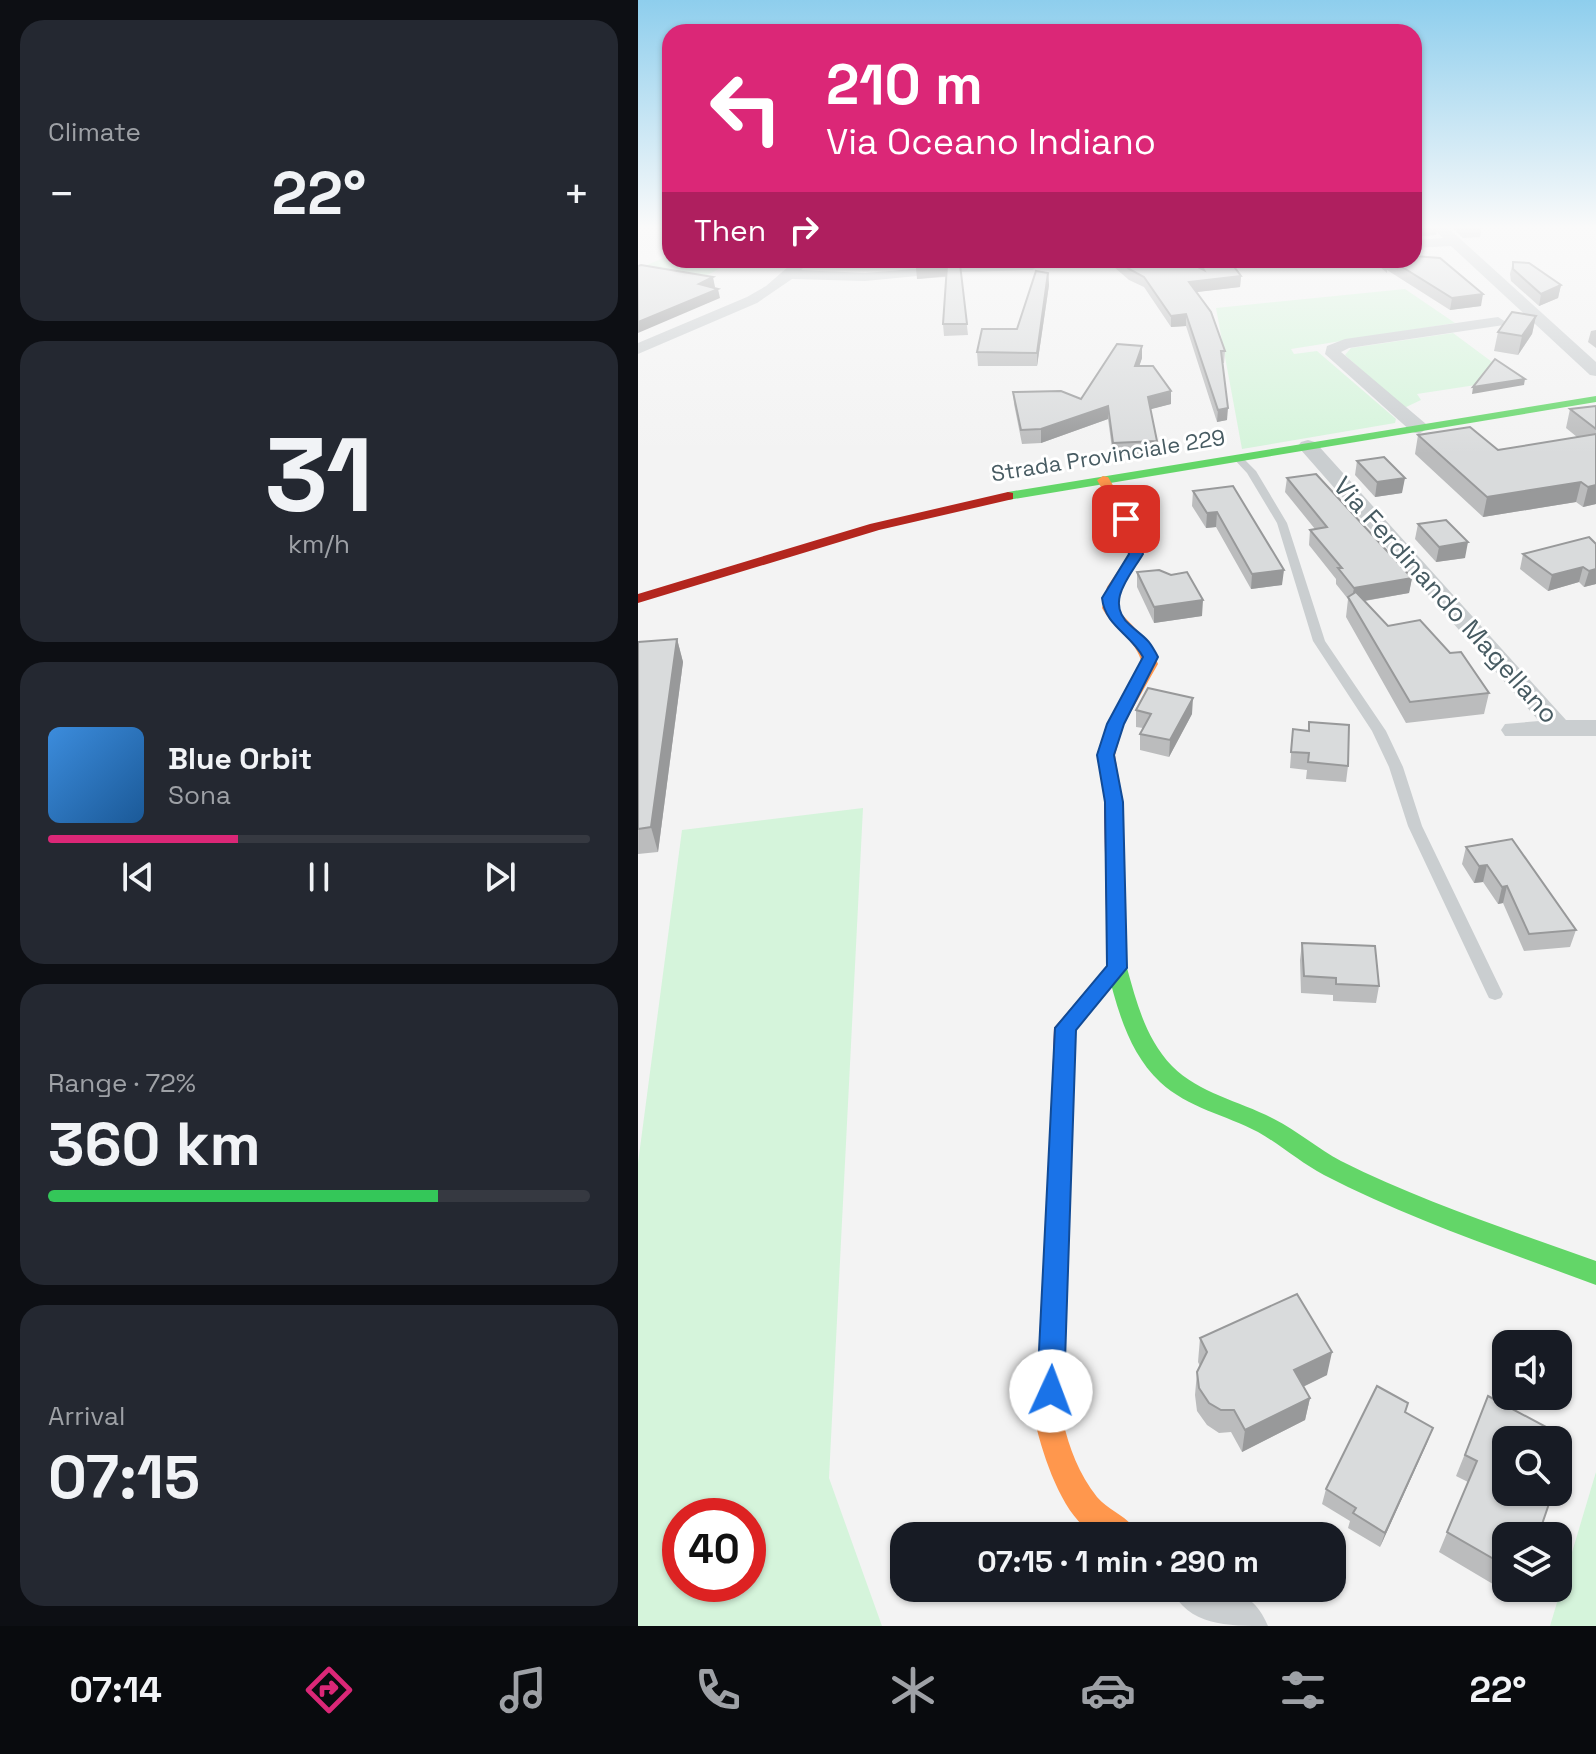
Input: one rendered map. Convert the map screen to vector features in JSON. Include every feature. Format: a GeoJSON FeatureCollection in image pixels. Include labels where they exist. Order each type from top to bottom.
{"type":"FeatureCollection","features":[{"type":"Feature","properties":{"kind":"street"},"geometry":{"type":"LineString","coordinates":[[638,349],[748,302]]}},
{"type":"Feature","properties":{"kind":"street"},"geometry":{"type":"LineString","coordinates":[[1519,302],[1596,371]]}},
{"type":"Feature","properties":{"kind":"street"},"geometry":{"type":"LineString","coordinates":[[1419,428],[1333,354],[1333,350],[1345,344],[1498,322]]}},
{"type":"Feature","properties":{"kind":"street","name":"Strada Provinciale 229"},"geometry":{"type":"LineString","coordinates":[[638,599],[933,511],[1596,399]]}},
{"type":"Feature","properties":{"kind":"street","name":"Via Ferdinando Magellano"},"geometry":{"type":"LineString","coordinates":[[1308,446],[1559,728],[1596,728]]}},
{"type":"Feature","properties":{"kind":"street"},"geometry":{"type":"LineString","coordinates":[[1103,480],[1126,519],[1136,554],[1109,598],[1110,607],[1122,627],[1141,639],[1151,657],[1116,724],[1106,755],[1114,802],[1117,968],[1129,1020],[1147,1052],[1168,1076],[1197,1097],[1265,1126],[1330,1166],[1467,1224],[1596,1273]]}},
{"type":"Feature","properties":{"kind":"street"},"geometry":{"type":"LineString","coordinates":[[1514,730],[1559,728]]}},
{"type":"Feature","properties":{"kind":"street"},"geometry":{"type":"LineString","coordinates":[[1105,1522],[1088,1509],[1058,1459],[1049,1421],[1065,1028],[1117,968]]}},
{"type":"Feature","properties":{"kind":"street"},"geometry":{"type":"LineString","coordinates":[[1212,1602],[1244,1626]]}},
{"type":"Feature","properties":{"kind":"lane"},"geometry":{"type":"LineString","coordinates":[[1238,458],[1251,471],[1282,523],[1319,641],[1379,731],[1396,767],[1415,826],[1495,994]]}},
{"type":"Feature","properties":{"kind":"green space"},"geometry":{"type":"Polygon","coordinates":[[[1277,302],[1424,302],[1455,323],[1291,349],[1294,354],[1317,351],[1396,419],[1395,423],[1242,449],[1216,308],[1277,302]]]}},
{"type":"Feature","properties":{"kind":"green space"},"geometry":{"type":"Polygon","coordinates":[[[1453,333],[1515,379],[1417,394],[1421,400],[1404,408],[1345,355],[1351,348],[1453,333]]]}},
{"type":"Feature","properties":{"kind":"green space"},"geometry":{"type":"Polygon","coordinates":[[[863,808],[829,1478],[882,1626],[638,1626],[638,1163],[682,830],[863,808]]]}},
{"type":"Feature","properties":{"kind":"green space"},"geometry":{"type":"Polygon","coordinates":[[[1596,1472],[1596,1626],[1550,1626],[1557,1602],[1572,1602],[1572,1552],[1596,1472]]]}},
{"type":"Feature","properties":{"kind":"building"},"geometry":{"type":"Polygon","coordinates":[[[638,302],[687,302],[638,322],[638,302]]]}},
{"type":"Feature","properties":{"kind":"building"},"geometry":{"type":"Polygon","coordinates":[[[945,302],[964,302],[967,324],[943,324],[945,302]]]}},
{"type":"Feature","properties":{"kind":"building"},"geometry":{"type":"Polygon","coordinates":[[[1026,302],[1044,302],[1037,353],[977,352],[982,329],[1017,329],[1026,302]]]}},
{"type":"Feature","properties":{"kind":"building"},"geometry":{"type":"Polygon","coordinates":[[[1161,302],[1204,302],[1211,312],[1225,351],[1221,351],[1228,408],[1218,410],[1186,314],[1171,316],[1161,302]]]}},
{"type":"Feature","properties":{"kind":"building"},"geometry":{"type":"Polygon","coordinates":[[[1512,312],[1536,316],[1522,336],[1498,332],[1512,312]]]}},
{"type":"Feature","properties":{"kind":"building"},"geometry":{"type":"Polygon","coordinates":[[[1117,344],[1142,346],[1135,366],[1153,366],[1171,391],[1148,397],[1157,441],[1113,443],[1108,406],[1041,429],[1021,430],[1013,392],[1061,391],[1081,399],[1117,344]]]}},
{"type":"Feature","properties":{"kind":"building"},"geometry":{"type":"Polygon","coordinates":[[[1495,359],[1525,379],[1473,387],[1495,359]]]}},
{"type":"Feature","properties":{"kind":"building"},"geometry":{"type":"Polygon","coordinates":[[[1596,406],[1596,429],[1570,409],[1596,406]]]}},
{"type":"Feature","properties":{"kind":"building"},"geometry":{"type":"Polygon","coordinates":[[[1470,427],[1498,450],[1596,434],[1596,485],[1588,487],[1581,482],[1487,497],[1418,435],[1470,427]]]}},
{"type":"Feature","properties":{"kind":"building"},"geometry":{"type":"Polygon","coordinates":[[[1384,457],[1405,478],[1377,482],[1357,461],[1384,457]]]}},
{"type":"Feature","properties":{"kind":"building"},"geometry":{"type":"Polygon","coordinates":[[[1316,474],[1412,578],[1354,588],[1338,568],[1342,568],[1310,530],[1327,527],[1287,478],[1316,474]]]}},
{"type":"Feature","properties":{"kind":"building"},"geometry":{"type":"Polygon","coordinates":[[[1233,486],[1284,570],[1252,574],[1217,512],[1207,513],[1193,491],[1233,486]]]}},
{"type":"Feature","properties":{"kind":"building"},"geometry":{"type":"Polygon","coordinates":[[[1446,520],[1468,542],[1439,547],[1418,524],[1446,520]]]}},
{"type":"Feature","properties":{"kind":"building"},"geometry":{"type":"Polygon","coordinates":[[[1589,537],[1596,544],[1596,569],[1589,571],[1583,567],[1552,575],[1523,554],[1589,537]]]}},
{"type":"Feature","properties":{"kind":"building"},"geometry":{"type":"Polygon","coordinates":[[[1159,570],[1171,575],[1187,572],[1203,600],[1154,607],[1137,572],[1159,570]]]}},
{"type":"Feature","properties":{"kind":"building"},"geometry":{"type":"Polygon","coordinates":[[[1356,592],[1388,626],[1420,620],[1450,653],[1461,652],[1489,693],[1410,702],[1348,597],[1356,592]]]}},
{"type":"Feature","properties":{"kind":"building"},"geometry":{"type":"Polygon","coordinates":[[[677,639],[651,827],[638,829],[638,642],[677,639]]]}},
{"type":"Feature","properties":{"kind":"building"},"geometry":{"type":"Polygon","coordinates":[[[1148,688],[1193,698],[1170,740],[1140,734],[1151,714],[1136,710],[1148,688]]]}},
{"type":"Feature","properties":{"kind":"building"},"geometry":{"type":"Polygon","coordinates":[[[1309,722],[1349,725],[1348,766],[1308,762],[1309,753],[1291,752],[1293,729],[1309,731],[1309,722]]]}},
{"type":"Feature","properties":{"kind":"building"},"geometry":{"type":"Polygon","coordinates":[[[1512,839],[1576,930],[1529,934],[1507,886],[1502,887],[1487,865],[1479,866],[1466,847],[1512,839]]]}},
{"type":"Feature","properties":{"kind":"building"},"geometry":{"type":"Polygon","coordinates":[[[1302,943],[1375,946],[1379,986],[1336,984],[1336,978],[1304,976],[1302,943]]]}},
{"type":"Feature","properties":{"kind":"building"},"geometry":{"type":"Polygon","coordinates":[[[1297,1294],[1332,1352],[1294,1370],[1310,1398],[1245,1430],[1234,1410],[1221,1410],[1209,1403],[1199,1388],[1197,1372],[1207,1352],[1200,1338],[1297,1294]]]}},
{"type":"Feature","properties":{"kind":"building"},"geometry":{"type":"Polygon","coordinates":[[[1377,1386],[1408,1403],[1405,1412],[1433,1428],[1385,1533],[1353,1513],[1356,1508],[1326,1489],[1377,1386]]]}},
{"type":"Feature","properties":{"kind":"building"},"geometry":{"type":"Polygon","coordinates":[[[1488,1396],[1492,1398],[1492,1410],[1514,1410],[1544,1426],[1492,1426],[1492,1506],[1548,1506],[1543,1522],[1492,1522],[1492,1558],[1447,1532],[1477,1461],[1465,1455],[1488,1396]]]}},
{"type":"Feature","properties":{"kind":"traffic: fast"},"geometry":{"type":"LineString","coordinates":[[1008,496],[1596,399]]}},
{"type":"Feature","properties":{"kind":"traffic: fast"},"geometry":{"type":"LineString","coordinates":[[1117,968],[1129,1012],[1141,1039],[1157,1065],[1179,1085],[1265,1125],[1363,1183],[1462,1224],[1596,1273]]}},
{"type":"Feature","properties":{"kind":"traffic: slow"},"geometry":{"type":"LineString","coordinates":[[1103,480],[1126,519],[1136,554],[1114,587],[1109,608],[1119,623],[1139,640],[1150,664],[1116,724],[1106,755],[1113,798]]}},
{"type":"Feature","properties":{"kind":"traffic: slow"},"geometry":{"type":"LineString","coordinates":[[1063,1088],[1049,1421],[1058,1459],[1088,1509],[1105,1522]]}},
{"type":"Feature","properties":{"kind":"traffic: jam"},"geometry":{"type":"LineString","coordinates":[[638,599],[875,527],[1008,496]]}},
{"type":"Feature","properties":{"kind":"traffic: jam"},"geometry":{"type":"LineString","coordinates":[[1063,1088],[1065,1028],[1117,968],[1113,798]]}},
{"type":"Feature","properties":{"kind":"route"},"geometry":{"type":"LineString","coordinates":[[1051,1391],[1065,1028],[1117,968],[1114,802],[1106,755],[1116,724],[1151,657],[1141,639],[1122,627],[1110,607],[1109,598],[1136,554],[1126,519]]}}]}
